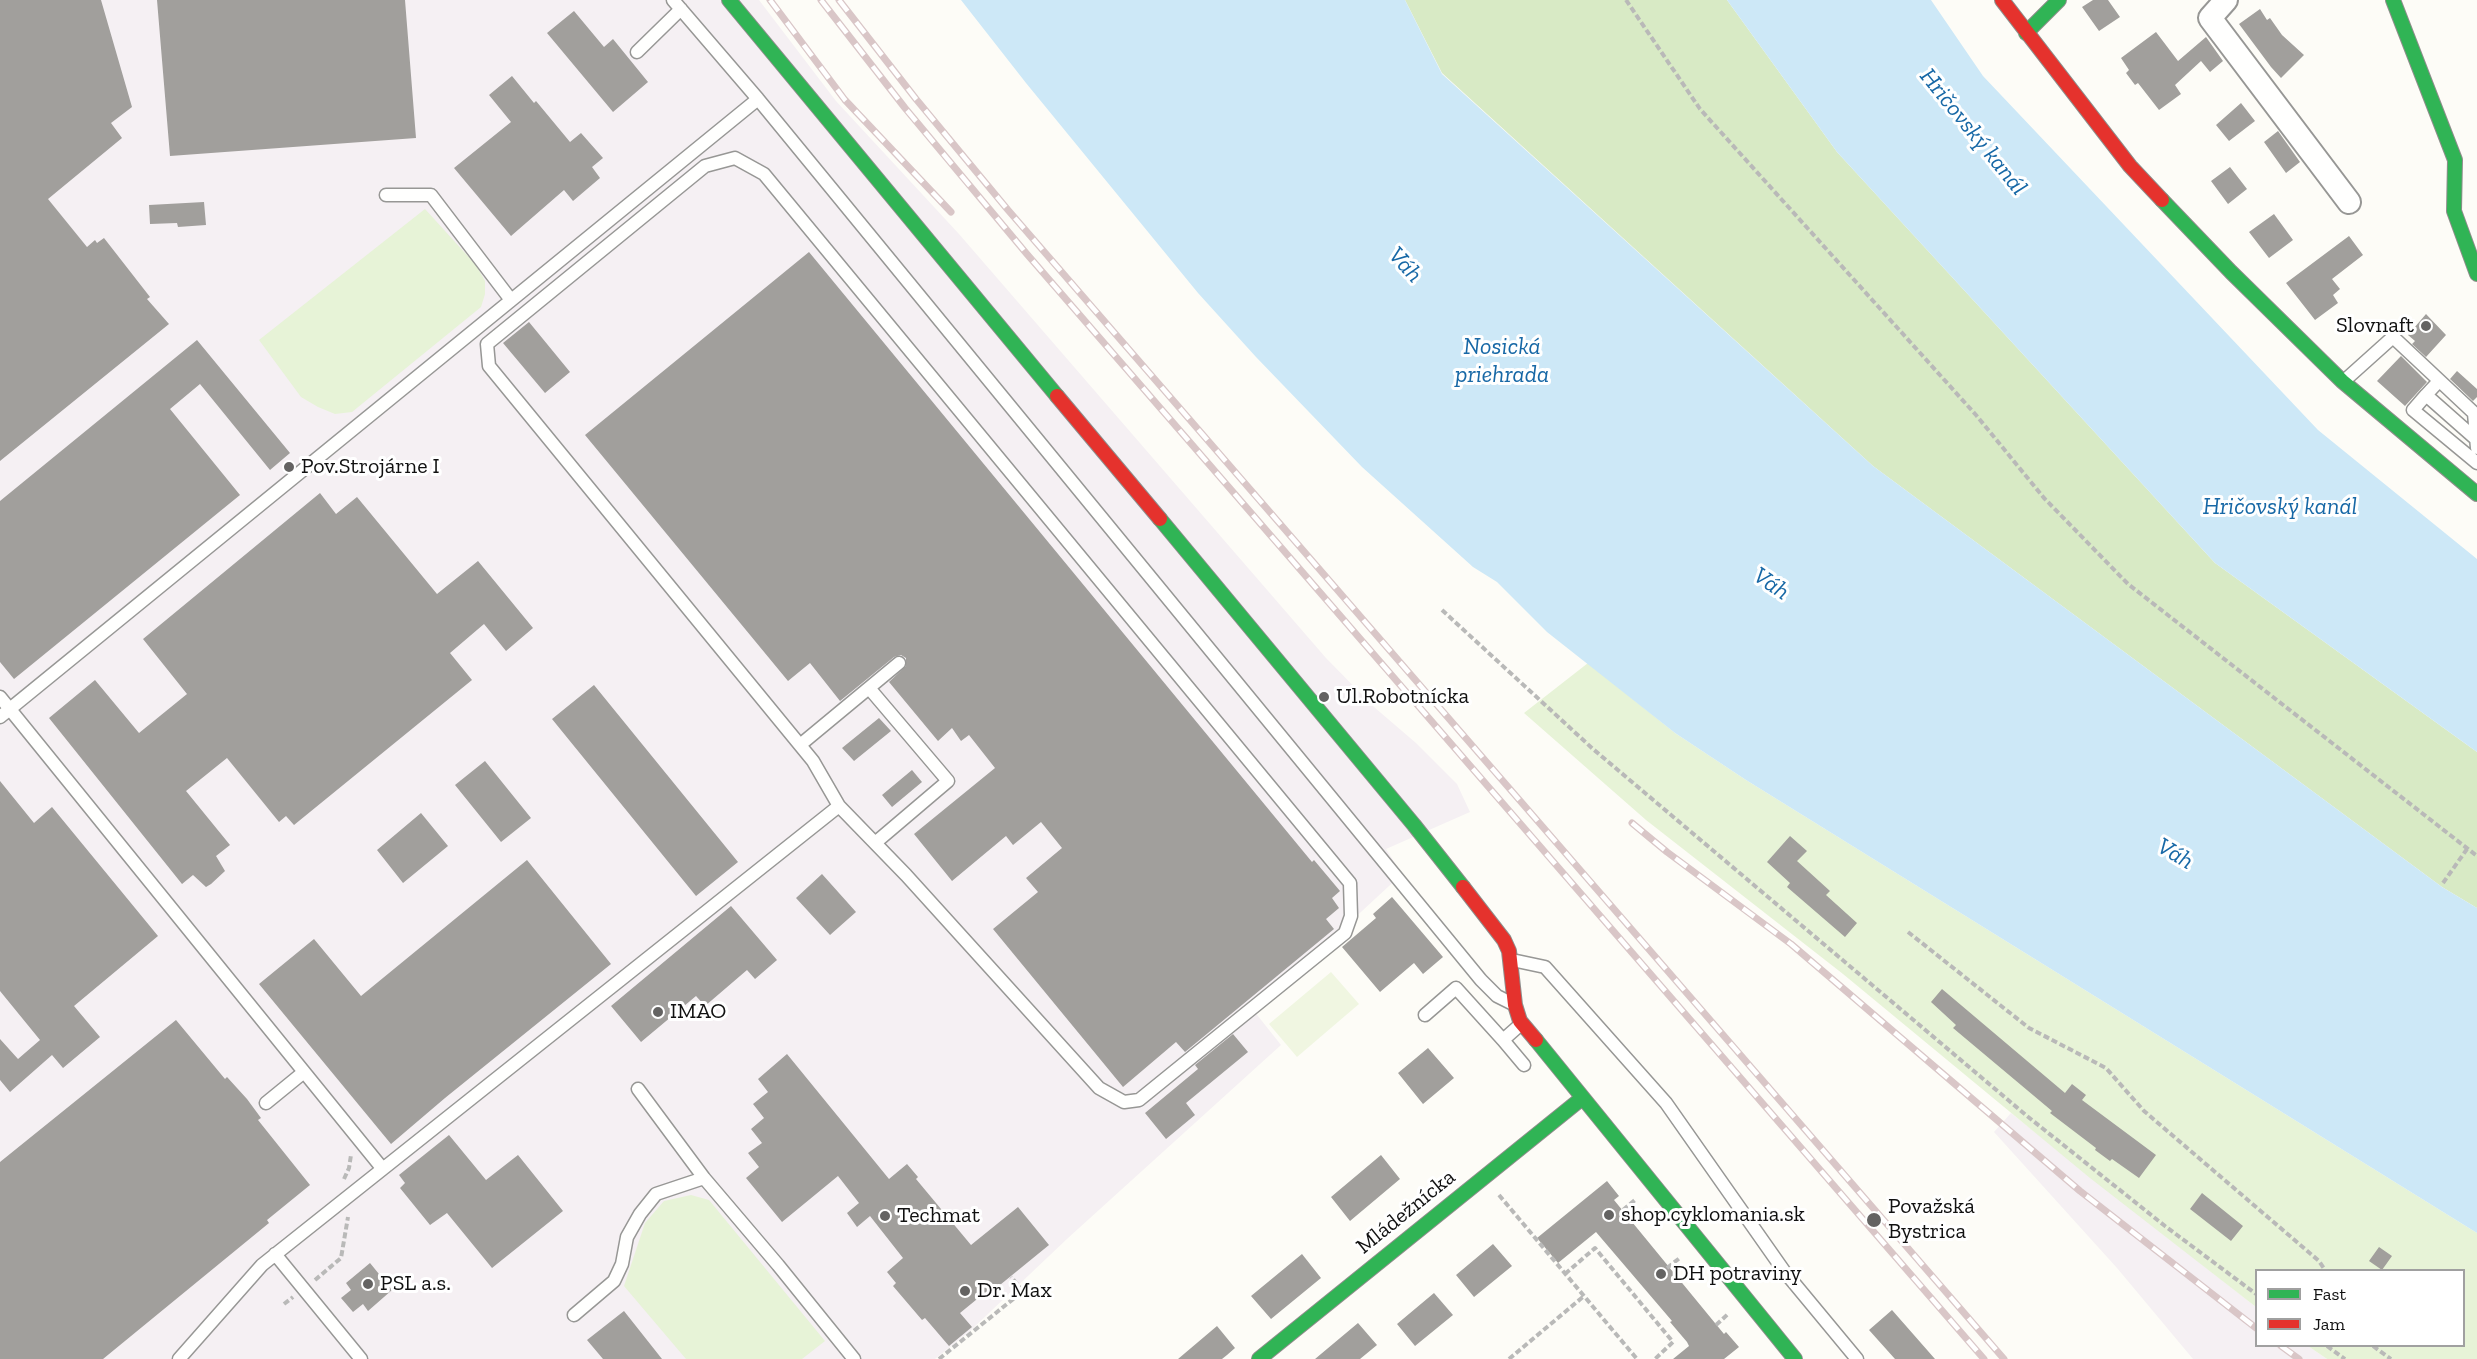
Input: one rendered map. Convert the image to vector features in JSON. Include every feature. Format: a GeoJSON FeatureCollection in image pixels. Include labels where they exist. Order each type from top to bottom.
{"type":"FeatureCollection","features":[{"type":"Feature","properties":{"kind":"street"},"geometry":{"type":"LineString","coordinates":[[729,0],[1414,825],[1504,940],[1511,960],[1515,1005],[1522,1023],[1783,1355]]}},
{"type":"Feature","properties":{"kind":"street"},"geometry":{"type":"LineString","coordinates":[[2002,0],[2130,166],[2231,272],[2343,381],[2477,489]]}},
{"type":"Feature","properties":{"kind":"street"},"geometry":{"type":"LineString","coordinates":[[2026,33],[2059,0]]}},
{"type":"Feature","properties":{"kind":"street"},"geometry":{"type":"LineString","coordinates":[[2226,0],[2210,18],[2349,202]]}},
{"type":"Feature","properties":{"kind":"street"},"geometry":{"type":"LineString","coordinates":[[2393,0],[2455,160],[2454,211],[2477,274]]}},
{"type":"Feature","properties":{"kind":"street","name":"Mládežnícka"},"geometry":{"type":"LineString","coordinates":[[1259,1359],[1581,1099]]}},
{"type":"Feature","properties":{"kind":"lane"},"geometry":{"type":"LineString","coordinates":[[637,52],[677,4],[758,99],[1473,970],[1497,996],[1515,1005]]}},
{"type":"Feature","properties":{"kind":"lane"},"geometry":{"type":"LineString","coordinates":[[5,713],[758,99]]}},
{"type":"Feature","properties":{"kind":"lane"},"geometry":{"type":"LineString","coordinates":[[735,158],[764,174],[1350,883],[1351,916],[1345,933],[1139,1100],[1124,1102],[1099,1088],[875,843],[838,806],[813,761],[489,366],[487,344],[705,166],[735,158]]}},
{"type":"Feature","properties":{"kind":"lane"},"geometry":{"type":"LineString","coordinates":[[386,195],[431,195],[511,300]]}},
{"type":"Feature","properties":{"kind":"lane"},"geometry":{"type":"LineString","coordinates":[[2343,381],[2393,337],[2475,413],[2477,448]]}},
{"type":"Feature","properties":{"kind":"lane"},"geometry":{"type":"LineString","coordinates":[[2439,381],[2413,410],[2477,463]]}},
{"type":"Feature","properties":{"kind":"lane"},"geometry":{"type":"LineString","coordinates":[[2426,395],[2476,439]]}},
{"type":"Feature","properties":{"kind":"lane"},"geometry":{"type":"LineString","coordinates":[[800,746],[899,663]]}},
{"type":"Feature","properties":{"kind":"lane"},"geometry":{"type":"LineString","coordinates":[[869,688],[948,781],[875,843]]}},
{"type":"Feature","properties":{"kind":"lane"},"geometry":{"type":"LineString","coordinates":[[1307,696],[1332,702]]}},
{"type":"Feature","properties":{"kind":"lane"},"geometry":{"type":"LineString","coordinates":[[0,697],[5,713],[382,1168]]}},
{"type":"Feature","properties":{"kind":"lane"},"geometry":{"type":"LineString","coordinates":[[1414,825],[1416,803]]}},
{"type":"Feature","properties":{"kind":"lane"},"geometry":{"type":"LineString","coordinates":[[179,1359],[262,1265],[275,1254],[838,806]]}},
{"type":"Feature","properties":{"kind":"lane"},"geometry":{"type":"LineString","coordinates":[[1511,960],[1545,967],[1666,1104],[1784,1271],[1857,1359]]}},
{"type":"Feature","properties":{"kind":"lane"},"geometry":{"type":"LineString","coordinates":[[1425,1015],[1456,988],[1524,1065]]}},
{"type":"Feature","properties":{"kind":"lane"},"geometry":{"type":"LineString","coordinates":[[1503,1040],[1522,1023]]}},
{"type":"Feature","properties":{"kind":"lane"},"geometry":{"type":"LineString","coordinates":[[266,1103],[304,1072]]}},
{"type":"Feature","properties":{"kind":"lane"},"geometry":{"type":"LineString","coordinates":[[638,1089],[704,1178],[854,1359]]}},
{"type":"Feature","properties":{"kind":"lane"},"geometry":{"type":"LineString","coordinates":[[574,1315],[614,1281],[622,1264],[627,1237],[640,1214],[656,1194],[704,1178]]}},
{"type":"Feature","properties":{"kind":"lane"},"geometry":{"type":"LineString","coordinates":[[275,1254],[361,1359]]}},
{"type":"Feature","properties":{"kind":"path"},"geometry":{"type":"LineString","coordinates":[[1626,0],[1700,109],[1976,415],[2044,498],[2128,584],[2477,856]]}},
{"type":"Feature","properties":{"kind":"path"},"geometry":{"type":"LineString","coordinates":[[1443,610],[1593,749],[2026,1116],[2165,1226],[2255,1292]]}},
{"type":"Feature","properties":{"kind":"path"},"geometry":{"type":"LineString","coordinates":[[2443,883],[2467,849]]}},
{"type":"Feature","properties":{"kind":"path"},"geometry":{"type":"LineString","coordinates":[[1908,932],[2029,1028],[2106,1068],[2144,1111],[2319,1261],[2324,1269]]}},
{"type":"Feature","properties":{"kind":"path"},"geometry":{"type":"LineString","coordinates":[[1492,1188],[1637,1359]]}},
{"type":"Feature","properties":{"kind":"path"},"geometry":{"type":"LineString","coordinates":[[1565,1274],[1595,1248],[1673,1342],[1655,1359]]}},
{"type":"Feature","properties":{"kind":"path"},"geometry":{"type":"LineString","coordinates":[[939,1359],[1023,1291],[1011,1277]]}},
{"type":"Feature","properties":{"kind":"path"},"geometry":{"type":"LineString","coordinates":[[1509,1359],[1584,1296]]}},
{"type":"Feature","properties":{"kind":"path"},"geometry":{"type":"LineString","coordinates":[[2328,1347],[2345,1359]]}},
{"type":"Feature","properties":{"kind":"path"},"geometry":{"type":"LineString","coordinates":[[2374,1347],[2391,1359]]}},
{"type":"Feature","properties":{"kind":"shaded area"},"geometry":{"type":"Polygon","coordinates":[[[0,0],[759,0],[836,101],[959,234],[1326,658],[1374,707],[1416,743],[1457,784],[1470,812],[1386,849],[1402,874],[1254,1011],[1281,1045],[1068,1238],[970,1331],[935,1359],[0,1359],[0,0]]]}},
{"type":"Feature","properties":{"kind":"shaded area"},"geometry":{"type":"Polygon","coordinates":[[[2011,1113],[2255,1306],[2255,1347],[2309,1347],[2327,1359],[2193,1359],[2117,1268],[1994,1132],[2011,1113]]]}},
{"type":"Feature","properties":{"kind":"green space"},"geometry":{"type":"Polygon","coordinates":[[[1405,0],[1727,0],[1837,152],[2215,563],[2477,752],[2477,908],[2442,887],[1873,466],[1442,73],[1405,0]]]}},
{"type":"Feature","properties":{"kind":"green space"},"geometry":{"type":"Polygon","coordinates":[[[425,209],[476,265],[485,281],[485,294],[481,307],[352,412],[335,414],[301,397],[259,340],[425,209]]]}},
{"type":"Feature","properties":{"kind":"green space"},"geometry":{"type":"Polygon","coordinates":[[[1588,663],[1675,733],[1746,780],[2477,1233],[2477,1359],[2327,1359],[2309,1347],[2465,1347],[2465,1269],[2255,1269],[2255,1306],[2090,1178],[1843,974],[1646,820],[1524,713],[1588,663]]]}},
{"type":"Feature","properties":{"kind":"green space"},"geometry":{"type":"Polygon","coordinates":[[[1331,972],[1359,1004],[1297,1057],[1269,1024],[1331,972]]]}},
{"type":"Feature","properties":{"kind":"green space"},"geometry":{"type":"Polygon","coordinates":[[[691,1195],[709,1200],[825,1341],[802,1359],[686,1359],[624,1286],[645,1223],[664,1201],[691,1195]]]}},
{"type":"Feature","properties":{"kind":"water","name":"Nosická priehrada"},"geometry":{"type":"Polygon","coordinates":[[[961,0],[1405,0],[1442,74],[1873,466],[2442,887],[2477,908],[2477,1233],[1746,780],[1675,733],[1547,632],[1497,582],[1473,567],[1362,467],[1256,357],[1198,293],[961,0]]]}},
{"type":"Feature","properties":{"kind":"water","name":"Hričovský kanál"},"geometry":{"type":"Polygon","coordinates":[[[1727,0],[1931,0],[1983,76],[2318,430],[2477,559],[2477,752],[2215,563],[1837,152],[1727,0]]]}},
{"type":"Feature","properties":{"kind":"building"},"geometry":{"type":"Polygon","coordinates":[[[0,0],[101,0],[132,107],[111,123],[122,138],[48,199],[87,247],[95,240],[97,243],[104,238],[150,297],[147,299],[169,324],[0,461],[0,0]]]}},
{"type":"Feature","properties":{"kind":"building"},"geometry":{"type":"Polygon","coordinates":[[[157,0],[405,0],[416,138],[170,156],[157,0]]]}},
{"type":"Feature","properties":{"kind":"building"},"geometry":{"type":"Polygon","coordinates":[[[2093,0],[2108,0],[2120,17],[2099,31],[2082,7],[2093,0]]]}},
{"type":"Feature","properties":{"kind":"building"},"geometry":{"type":"Polygon","coordinates":[[[2260,9],[2267,20],[2270,18],[2282,35],[2304,55],[2281,78],[2239,24],[2260,9]]]}},
{"type":"Feature","properties":{"kind":"building"},"geometry":{"type":"Polygon","coordinates":[[[574,11],[604,47],[613,39],[648,82],[613,112],[547,33],[574,11]]]}},
{"type":"Feature","properties":{"kind":"building"},"geometry":{"type":"Polygon","coordinates":[[[2156,32],[2178,61],[2206,37],[2223,61],[2210,72],[2201,61],[2175,85],[2181,94],[2159,110],[2138,83],[2135,85],[2126,73],[2129,70],[2121,58],[2156,32]]]}},
{"type":"Feature","properties":{"kind":"building"},"geometry":{"type":"Polygon","coordinates":[[[512,76],[570,142],[581,133],[603,158],[592,167],[600,178],[573,201],[564,190],[511,236],[454,168],[511,122],[489,95],[512,76]]]}},
{"type":"Feature","properties":{"kind":"building"},"geometry":{"type":"Polygon","coordinates":[[[2241,103],[2255,121],[2229,141],[2216,125],[2241,103]]]}},
{"type":"Feature","properties":{"kind":"building"},"geometry":{"type":"Polygon","coordinates":[[[2278,131],[2300,162],[2286,173],[2264,142],[2278,131]]]}},
{"type":"Feature","properties":{"kind":"building"},"geometry":{"type":"Polygon","coordinates":[[[2230,167],[2247,189],[2228,204],[2211,181],[2230,167]]]}},
{"type":"Feature","properties":{"kind":"building"},"geometry":{"type":"Polygon","coordinates":[[[204,202],[206,225],[178,227],[177,223],[150,224],[149,205],[204,202]]]}},
{"type":"Feature","properties":{"kind":"building"},"geometry":{"type":"Polygon","coordinates":[[[2274,214],[2293,240],[2269,258],[2249,232],[2274,214]]]}},
{"type":"Feature","properties":{"kind":"building"},"geometry":{"type":"Polygon","coordinates":[[[2349,236],[2363,255],[2332,279],[2340,289],[2333,295],[2338,303],[2315,320],[2286,283],[2349,236]]]}},
{"type":"Feature","properties":{"kind":"building"},"geometry":{"type":"Polygon","coordinates":[[[809,252],[1312,862],[1314,860],[1340,891],[1332,898],[1339,908],[1326,919],[1334,929],[1185,1052],[1176,1042],[1123,1087],[993,929],[1038,892],[1026,878],[1062,848],[1041,822],[1013,845],[1006,836],[952,881],[914,834],[995,768],[969,735],[961,741],[952,728],[938,741],[889,682],[906,666],[906,658],[901,655],[894,657],[840,701],[810,663],[788,681],[585,435],[809,252]]]}},
{"type":"Feature","properties":{"kind":"building","name":"Slovnaft"},"geometry":{"type":"Polygon","coordinates":[[[2426,314],[2446,335],[2426,357],[2412,344],[2415,341],[2408,335],[2426,314]]]}},
{"type":"Feature","properties":{"kind":"building"},"geometry":{"type":"Polygon","coordinates":[[[529,322],[570,372],[545,393],[503,343],[529,322]]]}},
{"type":"Feature","properties":{"kind":"building"},"geometry":{"type":"Polygon","coordinates":[[[197,340],[290,453],[270,470],[200,384],[170,409],[240,495],[14,679],[0,662],[0,501],[197,340]]]}},
{"type":"Feature","properties":{"kind":"building","name":"Slovnaft"},"geometry":{"type":"Polygon","coordinates":[[[2401,356],[2427,382],[2405,406],[2377,381],[2401,356]]]}},
{"type":"Feature","properties":{"kind":"building"},"geometry":{"type":"Polygon","coordinates":[[[2457,371],[2477,389],[2477,397],[2473,401],[2450,379],[2457,371]]]}},
{"type":"Feature","properties":{"kind":"building"},"geometry":{"type":"Polygon","coordinates":[[[320,493],[336,514],[357,497],[437,594],[478,561],[533,628],[506,651],[484,624],[450,653],[472,680],[294,825],[286,816],[279,822],[227,758],[186,791],[230,845],[216,856],[225,871],[206,887],[193,875],[182,884],[49,718],[95,680],[139,733],[187,694],[143,639],[320,493]]]}},
{"type":"Feature","properties":{"kind":"building"},"geometry":{"type":"Polygon","coordinates":[[[594,685],[738,862],[696,896],[552,719],[594,685]]]}},
{"type":"Feature","properties":{"kind":"building"},"geometry":{"type":"Polygon","coordinates":[[[879,718],[891,731],[854,761],[842,748],[879,718]]]}},
{"type":"Feature","properties":{"kind":"building"},"geometry":{"type":"Polygon","coordinates":[[[485,761],[531,818],[501,842],[455,785],[485,761]]]}},
{"type":"Feature","properties":{"kind":"building"},"geometry":{"type":"Polygon","coordinates":[[[912,770],[922,782],[892,807],[882,795],[912,770]]]}},
{"type":"Feature","properties":{"kind":"building"},"geometry":{"type":"Polygon","coordinates":[[[0,781],[34,823],[52,807],[158,936],[74,1006],[100,1037],[63,1068],[52,1055],[10,1092],[0,1080],[0,1039],[18,1059],[40,1040],[0,991],[0,781]]]}},
{"type":"Feature","properties":{"kind":"building"},"geometry":{"type":"Polygon","coordinates":[[[421,813],[448,846],[403,883],[377,850],[421,813]]]}},
{"type":"Feature","properties":{"kind":"building"},"geometry":{"type":"Polygon","coordinates":[[[1790,836],[1807,851],[1797,861],[1830,891],[1826,895],[1857,923],[1845,937],[1787,887],[1790,883],[1767,862],[1790,836]]]}},
{"type":"Feature","properties":{"kind":"building"},"geometry":{"type":"Polygon","coordinates":[[[527,860],[611,964],[391,1144],[259,984],[314,939],[361,996],[527,860]]]}},
{"type":"Feature","properties":{"kind":"building"},"geometry":{"type":"Polygon","coordinates":[[[822,874],[856,912],[830,935],[796,898],[822,874]]]}},
{"type":"Feature","properties":{"kind":"building"},"geometry":{"type":"Polygon","coordinates":[[[1392,897],[1443,957],[1423,974],[1414,963],[1380,992],[1342,947],[1376,918],[1373,914],[1392,897]]]}},
{"type":"Feature","properties":{"kind":"building"},"geometry":{"type":"Polygon","coordinates":[[[731,906],[777,960],[755,979],[747,970],[705,1006],[696,996],[641,1042],[611,1006],[731,906]]]}},
{"type":"Feature","properties":{"kind":"building"},"geometry":{"type":"Polygon","coordinates":[[[1942,989],[2065,1093],[2072,1084],[2086,1095],[2082,1100],[2156,1155],[2139,1178],[2095,1150],[2096,1148],[2050,1113],[2052,1111],[1953,1028],[1956,1025],[1931,1002],[1942,989]]]}},
{"type":"Feature","properties":{"kind":"building"},"geometry":{"type":"Polygon","coordinates":[[[176,1020],[225,1079],[227,1077],[247,1099],[261,1118],[258,1120],[310,1185],[267,1220],[269,1223],[103,1359],[0,1359],[0,1162],[176,1020]]]}},
{"type":"Feature","properties":{"kind":"building"},"geometry":{"type":"Polygon","coordinates":[[[1233,1034],[1248,1052],[1186,1103],[1195,1115],[1166,1139],[1145,1113],[1198,1069],[1195,1065],[1233,1034]]]}},
{"type":"Feature","properties":{"kind":"building"},"geometry":{"type":"Polygon","coordinates":[[[1428,1048],[1454,1078],[1423,1104],[1398,1073],[1428,1048]]]}},
{"type":"Feature","properties":{"kind":"building"},"geometry":{"type":"Polygon","coordinates":[[[787,1054],[889,1179],[907,1164],[918,1177],[916,1179],[971,1245],[1018,1207],[1049,1245],[984,1298],[982,1295],[960,1313],[972,1327],[949,1346],[925,1318],[922,1320],[893,1286],[896,1283],[887,1272],[903,1258],[870,1216],[857,1227],[847,1213],[859,1203],[838,1176],[782,1222],[746,1178],[759,1167],[748,1153],[762,1143],[751,1129],[764,1118],[753,1104],[768,1092],[758,1079],[787,1054]]]}},
{"type":"Feature","properties":{"kind":"building"},"geometry":{"type":"Polygon","coordinates":[[[449,1135],[486,1180],[518,1155],[563,1211],[492,1268],[447,1213],[430,1225],[400,1188],[405,1183],[399,1175],[449,1135]]]}},
{"type":"Feature","properties":{"kind":"building"},"geometry":{"type":"Polygon","coordinates":[[[1381,1155],[1400,1179],[1350,1221],[1331,1197],[1381,1155]]]}},
{"type":"Feature","properties":{"kind":"building"},"geometry":{"type":"Polygon","coordinates":[[[1607,1181],[1619,1196],[1614,1200],[1724,1334],[1726,1332],[1739,1347],[1724,1359],[1673,1359],[1689,1346],[1687,1342],[1670,1322],[1672,1321],[1596,1232],[1558,1263],[1537,1238],[1607,1181]]]}},
{"type":"Feature","properties":{"kind":"building"},"geometry":{"type":"Polygon","coordinates":[[[2202,1193],[2243,1226],[2231,1241],[2190,1209],[2202,1193]]]}},
{"type":"Feature","properties":{"kind":"building"},"geometry":{"type":"Polygon","coordinates":[[[1493,1244],[1512,1266],[1474,1297],[1456,1275],[1493,1244]]]}},
{"type":"Feature","properties":{"kind":"building"},"geometry":{"type":"Polygon","coordinates":[[[2379,1247],[2392,1256],[2383,1269],[2369,1261],[2379,1247]]]}},
{"type":"Feature","properties":{"kind":"building"},"geometry":{"type":"Polygon","coordinates":[[[1302,1254],[1321,1278],[1271,1319],[1251,1296],[1302,1254]]]}},
{"type":"Feature","properties":{"kind":"building"},"geometry":{"type":"Polygon","coordinates":[[[370,1263],[392,1290],[368,1311],[363,1304],[353,1312],[341,1298],[351,1290],[346,1283],[370,1263]]]}},
{"type":"Feature","properties":{"kind":"building"},"geometry":{"type":"Polygon","coordinates":[[[1434,1293],[1453,1315],[1415,1346],[1397,1324],[1434,1293]]]}},
{"type":"Feature","properties":{"kind":"building"},"geometry":{"type":"Polygon","coordinates":[[[1892,1310],[1935,1359],[1895,1359],[1869,1330],[1892,1310]]]}},
{"type":"Feature","properties":{"kind":"building"},"geometry":{"type":"Polygon","coordinates":[[[624,1311],[662,1359],[603,1359],[587,1340],[624,1311]]]}},
{"type":"Feature","properties":{"kind":"building"},"geometry":{"type":"Polygon","coordinates":[[[1358,1323],[1377,1345],[1360,1359],[1315,1359],[1358,1323]]]}},
{"type":"Feature","properties":{"kind":"building"},"geometry":{"type":"Polygon","coordinates":[[[1217,1326],[1235,1348],[1227,1355],[1222,1359],[1178,1359],[1217,1326]]]}},
{"type":"Feature","properties":{"kind":"railway"},"geometry":{"type":"LineString","coordinates":[[770,0],[845,100],[951,212]]}},
{"type":"Feature","properties":{"kind":"railway"},"geometry":{"type":"LineString","coordinates":[[821,0],[905,108],[1026,253],[1984,1359]]}},
{"type":"Feature","properties":{"kind":"railway"},"geometry":{"type":"LineString","coordinates":[[839,0],[916,99],[1008,210],[2004,1359]]}},
{"type":"Feature","properties":{"kind":"railway"},"geometry":{"type":"LineString","coordinates":[[1632,823],[1667,852],[1791,944],[2080,1191],[2255,1327]]}},
{"type":"Feature","properties":{"kind":"railway"},"geometry":{"type":"LineString","coordinates":[[2282,1347],[2299,1359]]}},
{"type":"Feature","properties":{"kind":"traffic: fast"},"geometry":{"type":"LineString","coordinates":[[729,0],[1057,396]]}},
{"type":"Feature","properties":{"kind":"traffic: fast"},"geometry":{"type":"LineString","coordinates":[[2026,33],[2059,0]]}},
{"type":"Feature","properties":{"kind":"traffic: fast"},"geometry":{"type":"LineString","coordinates":[[2393,0],[2455,160],[2454,211],[2477,274]]}},
{"type":"Feature","properties":{"kind":"traffic: fast"},"geometry":{"type":"LineString","coordinates":[[2162,200],[2231,272],[2342,381],[2477,494]]}},
{"type":"Feature","properties":{"kind":"traffic: fast"},"geometry":{"type":"LineString","coordinates":[[1160,519],[1463,887]]}},
{"type":"Feature","properties":{"kind":"traffic: fast"},"geometry":{"type":"LineString","coordinates":[[1536,1040],[1795,1359]]}},
{"type":"Feature","properties":{"kind":"traffic: fast"},"geometry":{"type":"LineString","coordinates":[[1259,1359],[1581,1099]]}},
{"type":"Feature","properties":{"kind":"traffic: jam"},"geometry":{"type":"LineString","coordinates":[[2002,0],[2130,166],[2162,200]]}},
{"type":"Feature","properties":{"kind":"traffic: jam"},"geometry":{"type":"LineString","coordinates":[[1057,396],[1160,519]]}},
{"type":"Feature","properties":{"kind":"traffic: jam"},"geometry":{"type":"LineString","coordinates":[[1463,887],[1504,940],[1509,951],[1515,1005],[1520,1021],[1536,1040]]}},
{"type":"Feature","properties":{"kind":"place","name":"Slovnaft"},"geometry":{"type":"Point","coordinates":[2426,326]}},
{"type":"Feature","properties":{"kind":"place","name":"Pov.Strojárne I"},"geometry":{"type":"Point","coordinates":[289,467]}},
{"type":"Feature","properties":{"kind":"place","name":"Ul.Robotnícka"},"geometry":{"type":"Point","coordinates":[1324,697]}},
{"type":"Feature","properties":{"kind":"place","name":"IMAO"},"geometry":{"type":"Point","coordinates":[658,1012]}},
{"type":"Feature","properties":{"kind":"place","name":"shop.cyklomania.sk"},"geometry":{"type":"Point","coordinates":[1609,1215]}},
{"type":"Feature","properties":{"kind":"place","name":"Techmat"},"geometry":{"type":"Point","coordinates":[885,1216]}},
{"type":"Feature","properties":{"kind":"place","name":"Považská Bystrica"},"geometry":{"type":"Point","coordinates":[1874,1220]}},
{"type":"Feature","properties":{"kind":"place","name":"DH potraviny"},"geometry":{"type":"Point","coordinates":[1661,1274]}},
{"type":"Feature","properties":{"kind":"place","name":"PSL a.s."},"geometry":{"type":"Point","coordinates":[368,1284]}},
{"type":"Feature","properties":{"kind":"place","name":"Dr. Max"},"geometry":{"type":"Point","coordinates":[965,1291]}},
{"type":"Feature","properties":{"kind":"water label","name":"Váh"},"geometry":{"type":"Point","coordinates":[1405,265]}},
{"type":"Feature","properties":{"kind":"water label","name":"Váh"},"geometry":{"type":"Point","coordinates":[1771,584]}},
{"type":"Feature","properties":{"kind":"water label","name":"Váh"},"geometry":{"type":"Point","coordinates":[2175,854]}}]}
